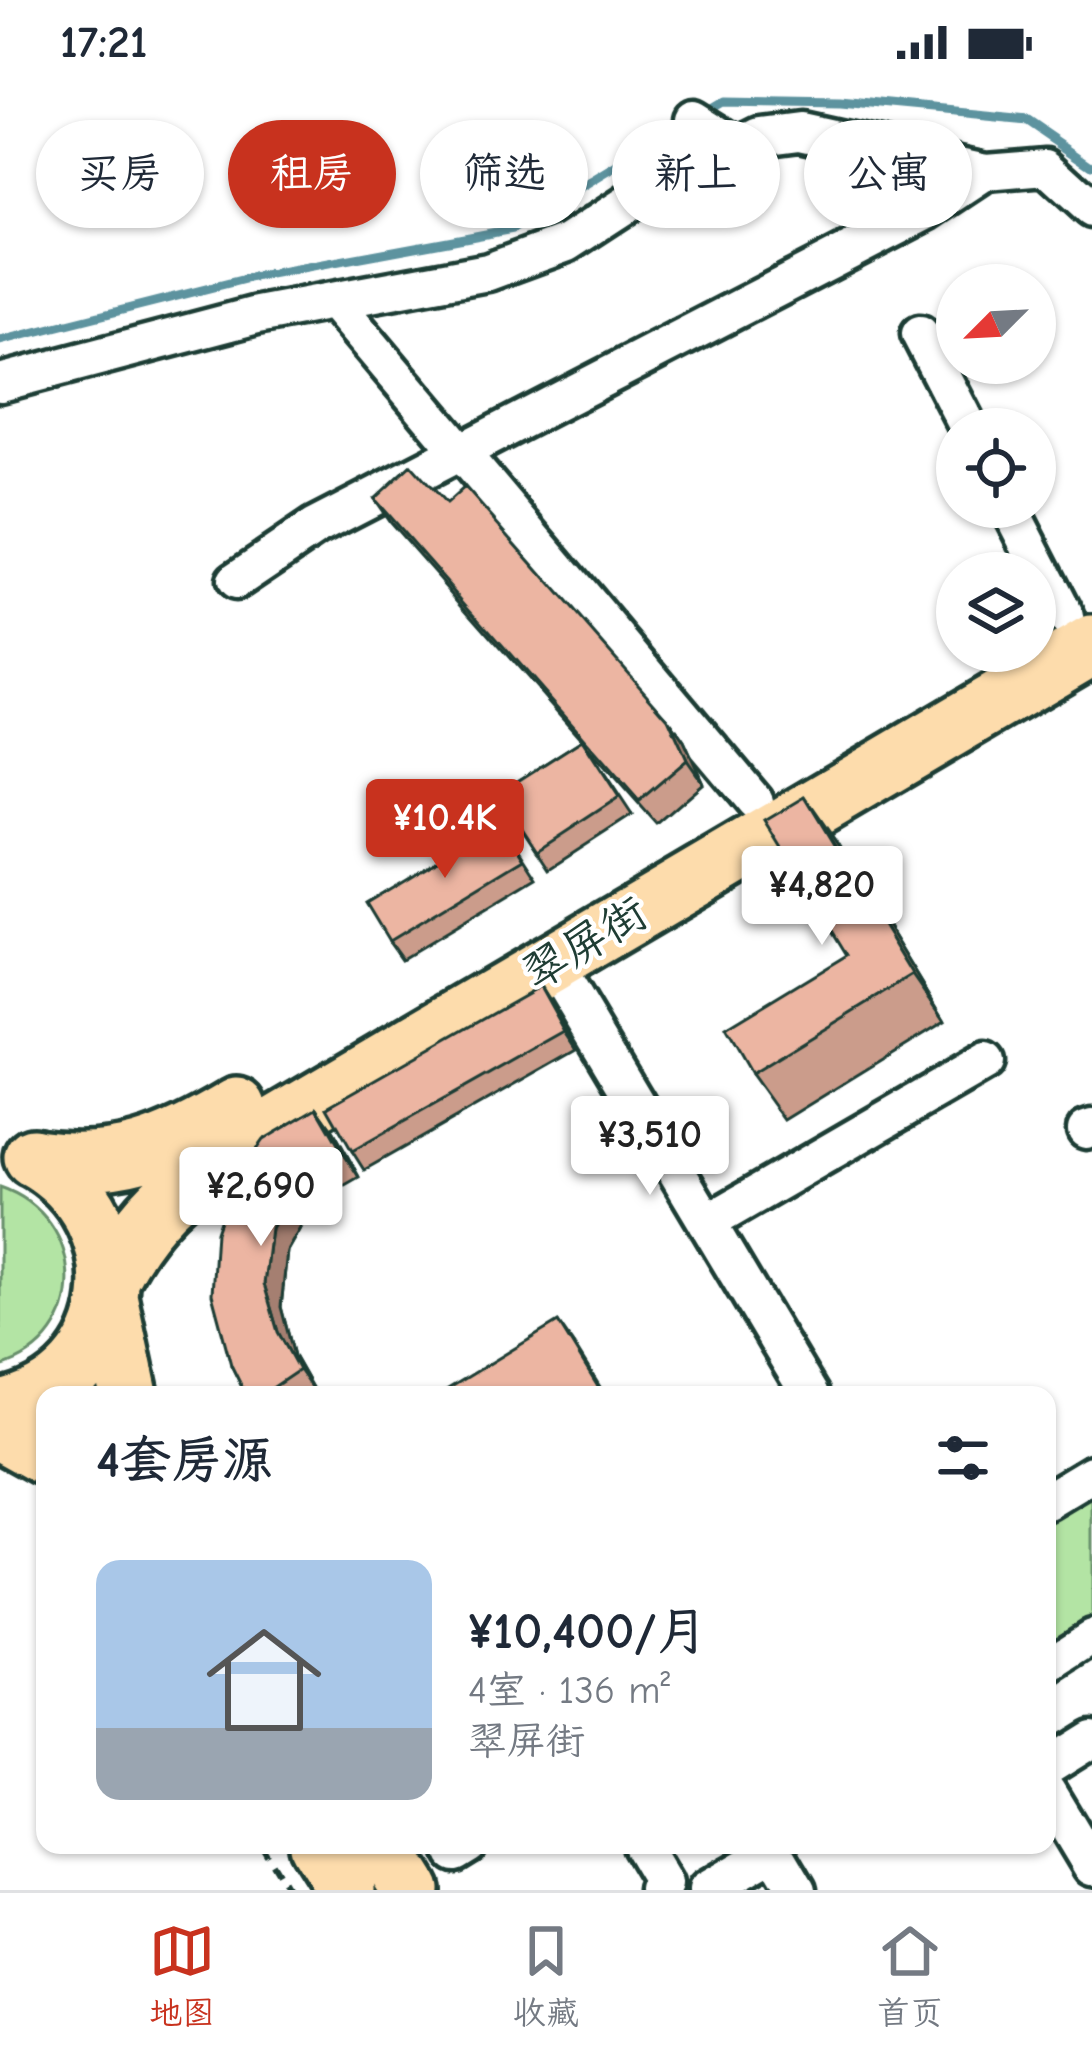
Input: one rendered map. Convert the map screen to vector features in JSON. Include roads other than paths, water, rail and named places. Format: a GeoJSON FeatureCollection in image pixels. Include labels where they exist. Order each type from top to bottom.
{"type":"FeatureCollection","features":[{"type":"Feature","properties":{"kind":"main road","name":"翠屏街"},"geometry":{"type":"LineString","coordinates":[[54,1386],[77,1368],[102,1325],[109,1289],[132,1235],[162,1199],[207,1166],[552,963],[1071,626]]}},
{"type":"Feature","properties":{"kind":"main road","name":"翠屏街"},"geometry":{"type":"LineString","coordinates":[[17,1152],[87,1165],[143,1154],[190,1136],[975,672]]}},
{"type":"Feature","properties":{"kind":"main road"},"geometry":{"type":"LineString","coordinates":[[17,1152],[74,1187],[100,1228],[127,1386]]}},
{"type":"Feature","properties":{"kind":"main road","name":"翠屏街"},"geometry":{"type":"LineString","coordinates":[[0,1410],[36,1399]]}},
{"type":"Feature","properties":{"kind":"main road"},"geometry":{"type":"LineString","coordinates":[[0,1431],[36,1451]]}},
{"type":"Feature","properties":{"kind":"main road"},"geometry":{"type":"LineString","coordinates":[[324,1854],[346,1890]]}},
{"type":"Feature","properties":{"kind":"main road"},"geometry":{"type":"LineString","coordinates":[[389,1854],[411,1890]]}},
{"type":"Feature","properties":{"kind":"street"},"geometry":{"type":"LineString","coordinates":[[780,134],[800,131],[986,172],[1046,167],[1092,209]]}},
{"type":"Feature","properties":{"kind":"street"},"geometry":{"type":"LineString","coordinates":[[235,581],[315,527],[927,211],[986,172]]}},
{"type":"Feature","properties":{"kind":"street"},"geometry":{"type":"LineString","coordinates":[[0,383],[257,315],[488,272],[567,243],[612,214]]}},
{"type":"Feature","properties":{"kind":"street"},"geometry":{"type":"LineString","coordinates":[[335,303],[754,802]]}},
{"type":"Feature","properties":{"kind":"street"},"geometry":{"type":"LineString","coordinates":[[920,334],[958,408]]}},
{"type":"Feature","properties":{"kind":"street"},"geometry":{"type":"LineString","coordinates":[[1020,528],[1071,626]]}},
{"type":"Feature","properties":{"kind":"street"},"geometry":{"type":"LineString","coordinates":[[552,963],[805,1386]]}},
{"type":"Feature","properties":{"kind":"street"},"geometry":{"type":"LineString","coordinates":[[707,1223],[985,1062]]}},
{"type":"Feature","properties":{"kind":"street"},"geometry":{"type":"LineString","coordinates":[[1056,1496],[1092,1474]]}},
{"type":"Feature","properties":{"kind":"street"},"geometry":{"type":"LineString","coordinates":[[1056,1661],[1092,1638]]}},
{"type":"Feature","properties":{"kind":"street"},"geometry":{"type":"LineString","coordinates":[[1056,1761],[1092,1739]]}},
{"type":"Feature","properties":{"kind":"street"},"geometry":{"type":"LineString","coordinates":[[1056,1807],[1092,1867]]}},
{"type":"Feature","properties":{"kind":"street"},"geometry":{"type":"LineString","coordinates":[[646,1854],[664,1884],[656,1890]]}},
{"type":"Feature","properties":{"kind":"street"},"geometry":{"type":"LineString","coordinates":[[707,1890],[767,1854]]}},
{"type":"Feature","properties":{"kind":"street"},"geometry":{"type":"LineString","coordinates":[[776,1854],[797,1890]]}},
{"type":"Feature","properties":{"kind":"waterway"},"geometry":{"type":"LineString","coordinates":[[705,113],[725,101],[837,103],[1028,121],[1092,165]]}},
{"type":"Feature","properties":{"kind":"waterway"},"geometry":{"type":"LineString","coordinates":[[0,341],[253,277],[513,229],[612,169]]}}]}
